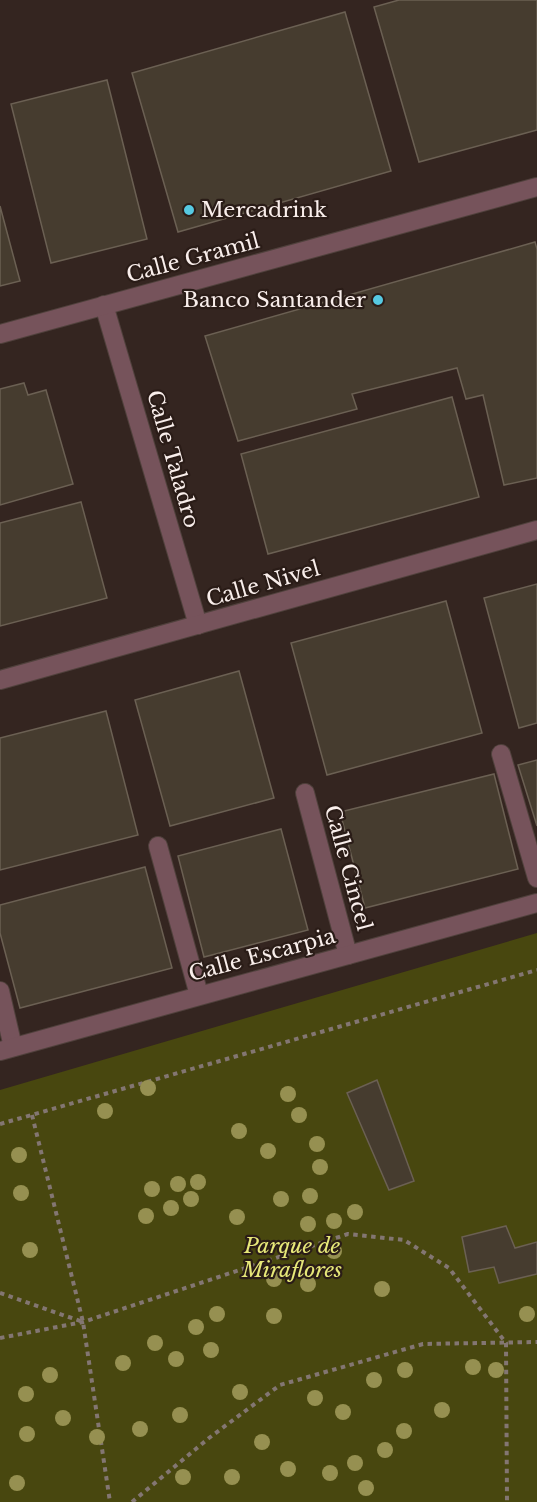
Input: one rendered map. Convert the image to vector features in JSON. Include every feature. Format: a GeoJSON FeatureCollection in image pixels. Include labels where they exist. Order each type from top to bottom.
{"type":"FeatureCollection","features":[{"type":"Feature","properties":{"kind":"street","name":"Calle Gramil"},"geometry":{"type":"LineString","coordinates":[[0,334],[537,187]]}},
{"type":"Feature","properties":{"kind":"street","name":"Calle Taladro"},"geometry":{"type":"LineString","coordinates":[[104,305],[198,626]]}},
{"type":"Feature","properties":{"kind":"street","name":"Calle Nivel"},"geometry":{"type":"LineString","coordinates":[[0,680],[537,530]]}},
{"type":"Feature","properties":{"kind":"street"},"geometry":{"type":"LineString","coordinates":[[501,754],[537,878]]}},
{"type":"Feature","properties":{"kind":"street","name":"Calle Cincel"},"geometry":{"type":"LineString","coordinates":[[305,794],[348,955]]}},
{"type":"Feature","properties":{"kind":"street"},"geometry":{"type":"LineString","coordinates":[[159,846],[199,995]]}},
{"type":"Feature","properties":{"kind":"street","name":"Calle Escarpia"},"geometry":{"type":"LineString","coordinates":[[7,1049],[537,903]]}},
{"type":"Feature","properties":{"kind":"street"},"geometry":{"type":"LineString","coordinates":[[0,991],[7,1049]]}},
{"type":"Feature","properties":{"kind":"path"},"geometry":{"type":"LineString","coordinates":[[0,1124],[537,970]]}},
{"type":"Feature","properties":{"kind":"path"},"geometry":{"type":"LineString","coordinates":[[32,1115],[83,1322],[110,1502]]}},
{"type":"Feature","properties":{"kind":"path"},"geometry":{"type":"LineString","coordinates":[[0,1338],[83,1322],[348,1234],[404,1240],[449,1268],[506,1343],[507,1502]]}},
{"type":"Feature","properties":{"kind":"path"},"geometry":{"type":"LineString","coordinates":[[0,1293],[83,1322]]}},
{"type":"Feature","properties":{"kind":"path"},"geometry":{"type":"LineString","coordinates":[[132,1502],[209,1438],[280,1385],[423,1344],[537,1342]]}},
{"type":"Feature","properties":{"kind":"green space","name":"Parque de Miraflores"},"geometry":{"type":"Polygon","coordinates":[[[537,933],[537,1502],[0,1502],[0,1090],[537,933]]]}},
{"type":"Feature","properties":{"kind":"building"},"geometry":{"type":"Polygon","coordinates":[[[399,0],[537,0],[537,130],[419,162],[374,7],[399,0]]]}},
{"type":"Feature","properties":{"kind":"building"},"geometry":{"type":"Polygon","coordinates":[[[345,12],[391,171],[178,232],[132,73],[345,12]]]}},
{"type":"Feature","properties":{"kind":"building"},"geometry":{"type":"Polygon","coordinates":[[[107,80],[147,239],[51,263],[11,104],[107,80]]]}},
{"type":"Feature","properties":{"kind":"building"},"geometry":{"type":"Polygon","coordinates":[[[0,206],[20,281],[0,286],[0,206]]]}},
{"type":"Feature","properties":{"kind":"building"},"geometry":{"type":"Polygon","coordinates":[[[535,242],[537,249],[537,478],[504,485],[483,395],[466,399],[457,368],[352,394],[357,409],[238,441],[205,336],[535,242]]]}},
{"type":"Feature","properties":{"kind":"building"},"geometry":{"type":"Polygon","coordinates":[[[24,383],[28,395],[46,390],[73,484],[0,505],[0,389],[24,383]]]}},
{"type":"Feature","properties":{"kind":"building"},"geometry":{"type":"Polygon","coordinates":[[[452,397],[479,497],[268,554],[241,454],[452,397]]]}},
{"type":"Feature","properties":{"kind":"building"},"geometry":{"type":"Polygon","coordinates":[[[81,502],[107,598],[0,626],[0,523],[81,502]]]}},
{"type":"Feature","properties":{"kind":"building"},"geometry":{"type":"Polygon","coordinates":[[[537,584],[537,723],[519,728],[484,598],[537,584]]]}},
{"type":"Feature","properties":{"kind":"building"},"geometry":{"type":"Polygon","coordinates":[[[446,601],[482,733],[327,775],[291,643],[446,601]]]}},
{"type":"Feature","properties":{"kind":"building"},"geometry":{"type":"Polygon","coordinates":[[[239,671],[274,798],[170,826],[135,700],[239,671]]]}},
{"type":"Feature","properties":{"kind":"building"},"geometry":{"type":"Polygon","coordinates":[[[106,711],[138,835],[0,870],[0,738],[106,711]]]}},
{"type":"Feature","properties":{"kind":"building"},"geometry":{"type":"Polygon","coordinates":[[[537,760],[537,826],[518,765],[537,760]]]}},
{"type":"Feature","properties":{"kind":"building"},"geometry":{"type":"Polygon","coordinates":[[[494,774],[518,869],[365,908],[340,812],[494,774]]]}},
{"type":"Feature","properties":{"kind":"building"},"geometry":{"type":"Polygon","coordinates":[[[281,829],[308,930],[204,957],[178,856],[281,829]]]}},
{"type":"Feature","properties":{"kind":"building"},"geometry":{"type":"Polygon","coordinates":[[[145,867],[172,968],[20,1008],[0,933],[0,905],[145,867]]]}},
{"type":"Feature","properties":{"kind":"building"},"geometry":{"type":"Polygon","coordinates":[[[377,1080],[414,1181],[389,1190],[347,1093],[377,1080]]]}},
{"type":"Feature","properties":{"kind":"building"},"geometry":{"type":"Polygon","coordinates":[[[506,1226],[515,1248],[537,1242],[537,1274],[499,1283],[494,1267],[469,1272],[462,1237],[506,1226]]]}},
{"type":"Feature","properties":{"kind":"place","name":"Mercadrink"},"geometry":{"type":"Point","coordinates":[189,210]}},
{"type":"Feature","properties":{"kind":"place","name":"Banco Santander"},"geometry":{"type":"Point","coordinates":[378,300]}}]}
